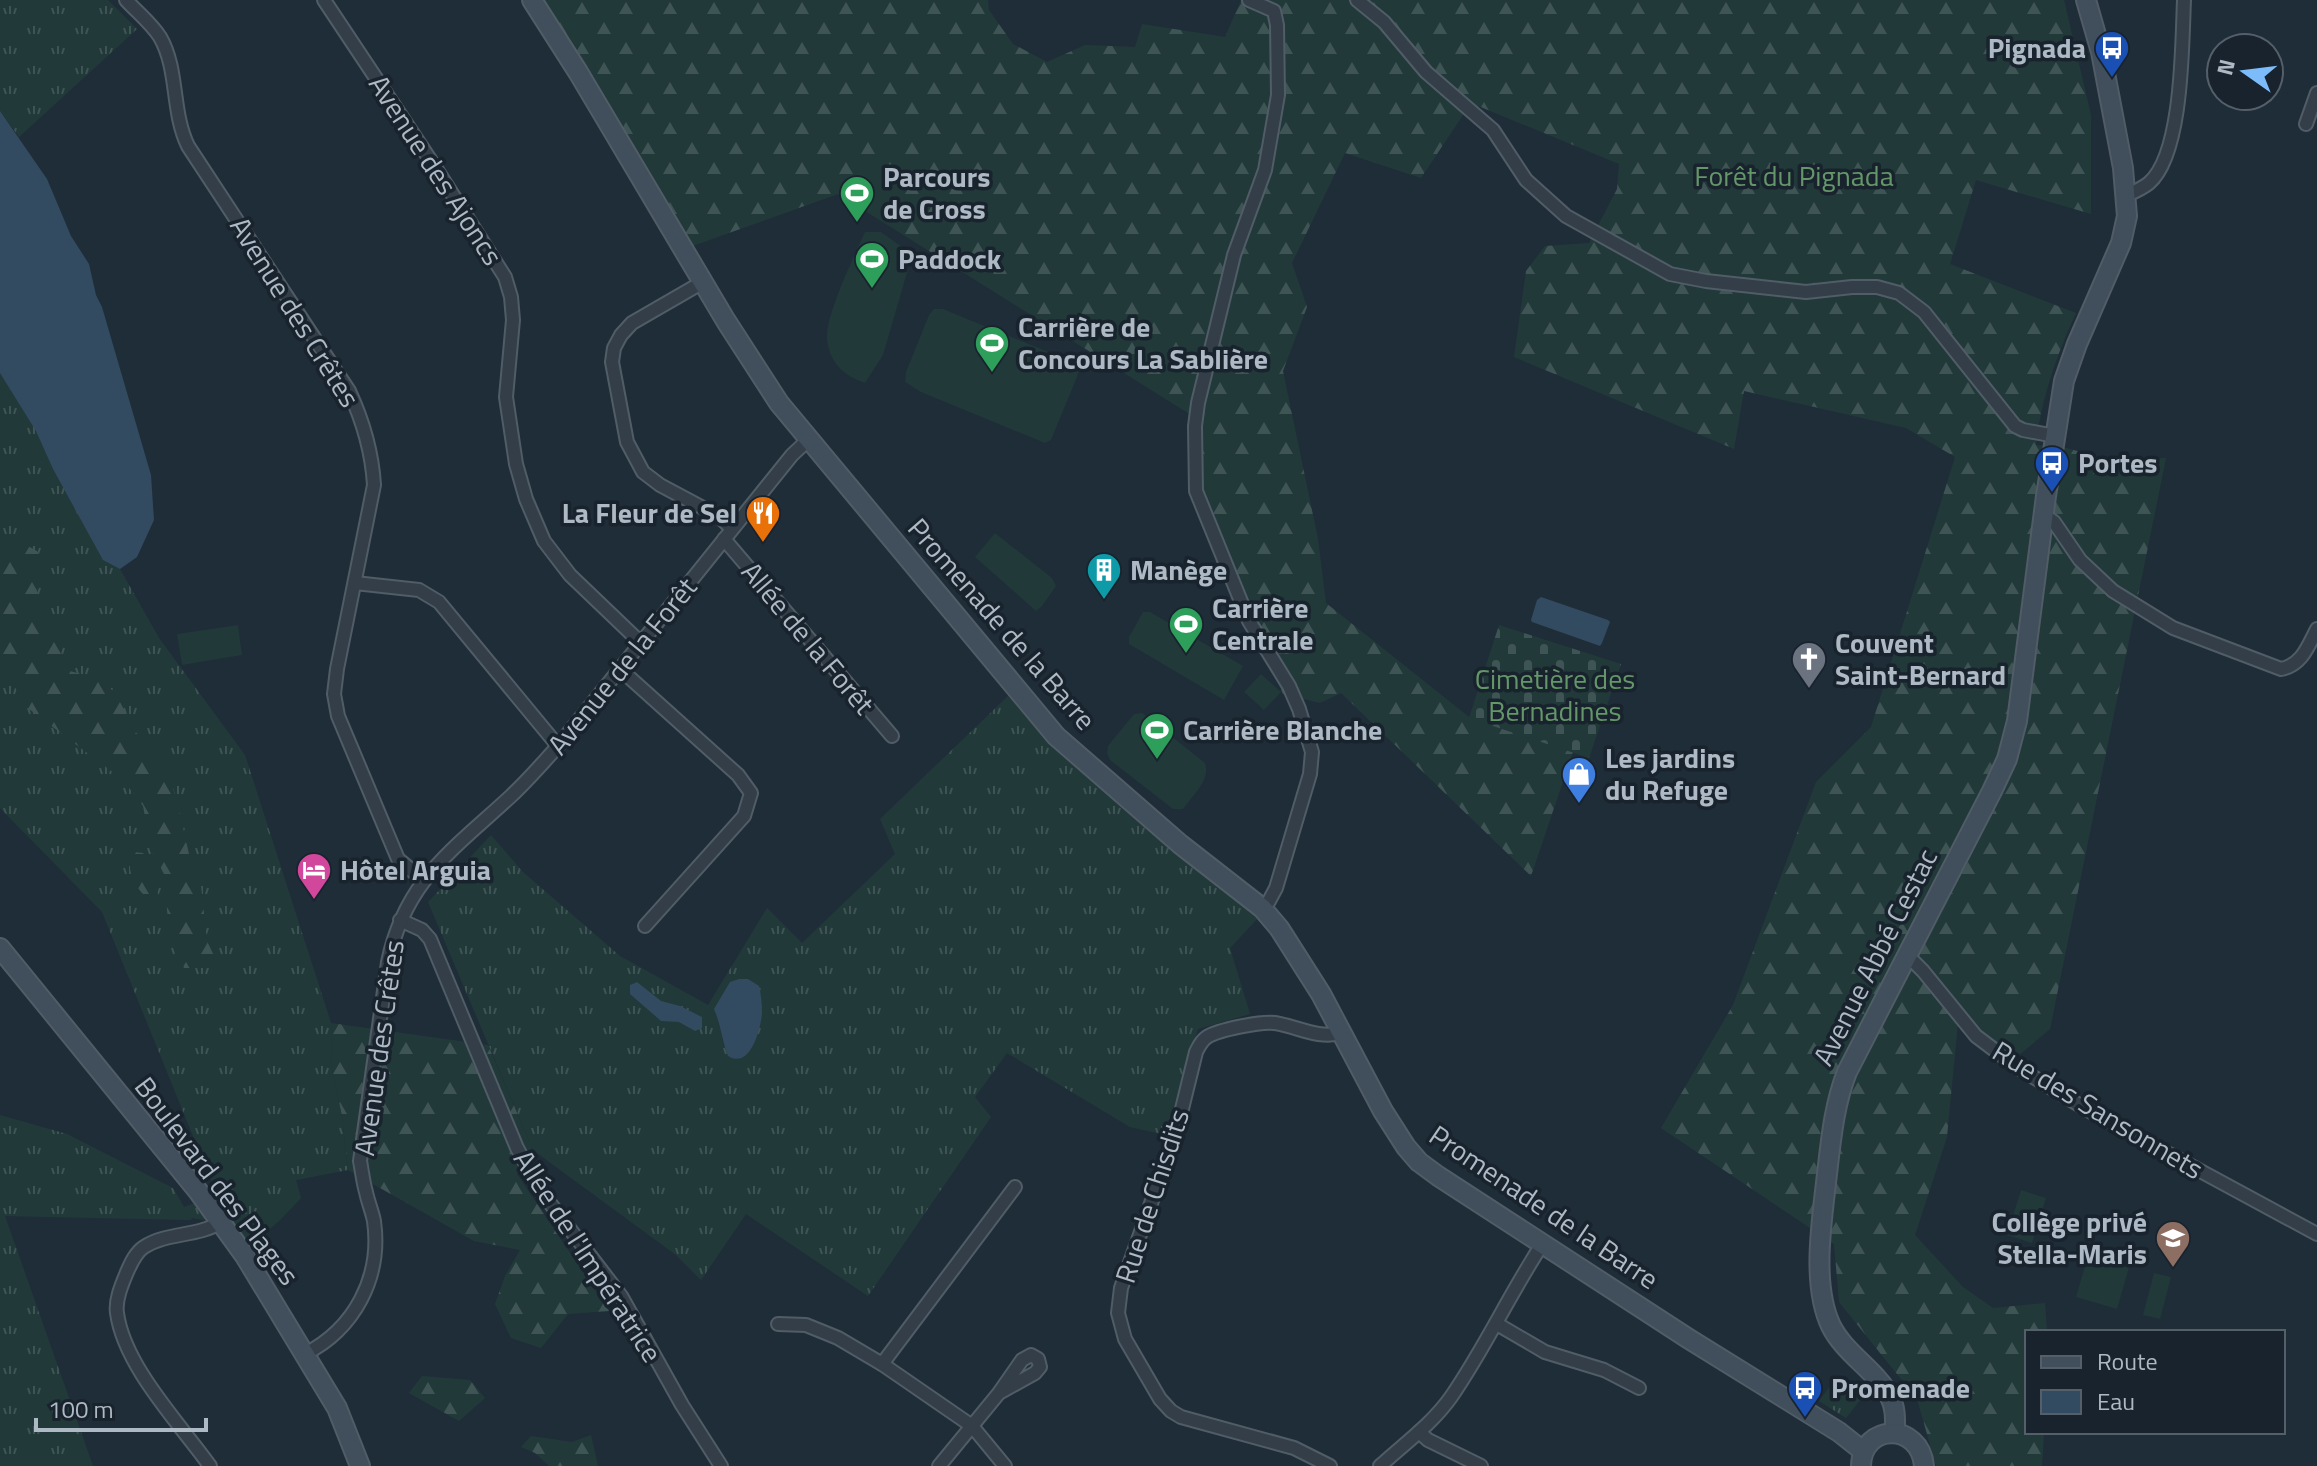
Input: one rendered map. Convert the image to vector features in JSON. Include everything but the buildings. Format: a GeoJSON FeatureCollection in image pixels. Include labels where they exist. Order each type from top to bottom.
{"type":"FeatureCollection","features":[{"type":"Feature","properties":{"kind":"main road","name":"Promenade de la Barre"},"geometry":{"type":"LineString","coordinates":[[532,0],[779,403],[1056,736],[1180,844],[1262,908],[1279,928],[1343,1033],[1383,1111],[1419,1162],[1689,1339],[1839,1432],[1862,1458]]}},
{"type":"Feature","properties":{"kind":"main road","name":"Avenue Abbé Cestac"},"geometry":{"type":"LineString","coordinates":[[1895,1433],[1895,1414],[1890,1396],[1831,1327],[1824,1303],[1820,1253],[1829,1157],[1840,1090],[1904,957],[2007,759],[2017,721],[2064,381],[2121,243],[2127,216],[2127,195],[2101,52],[2086,0]]}},
{"type":"Feature","properties":{"kind":"main road","name":"Boulevard des Plages"},"geometry":{"type":"LineString","coordinates":[[0,948],[10,969],[221,1222],[274,1301],[337,1408],[360,1466]]}},
{"type":"Feature","properties":{"kind":"main road"},"geometry":{"type":"LineString","coordinates":[[1862,1458],[1876,1437],[1895,1433],[1913,1440],[1919,1448],[1924,1466]]}},
{"type":"Feature","properties":{"kind":"street","name":"Avenue des Crêtes"},"geometry":{"type":"LineString","coordinates":[[126,0],[151,25],[169,58],[177,117],[188,146],[349,391],[362,420],[372,465],[374,485],[334,694],[338,716],[398,859],[423,880],[400,920],[388,962],[360,1161],[374,1221],[374,1263],[367,1287],[342,1328],[322,1345],[305,1354]]}},
{"type":"Feature","properties":{"kind":"street","name":"Avenue des Ajoncs"},"geometry":{"type":"LineString","coordinates":[[324,0],[505,277],[513,320],[506,397],[510,431],[526,499],[544,541],[570,575],[641,643]]}},
{"type":"Feature","properties":{"kind":"street"},"geometry":{"type":"LineString","coordinates":[[1249,0],[1278,6],[1278,95],[1265,170],[1234,255],[1195,426],[1196,491],[1249,621],[1289,686],[1312,752],[1310,774],[1276,888],[1262,908]]}},
{"type":"Feature","properties":{"kind":"street"},"geometry":{"type":"LineString","coordinates":[[1357,0],[1384,22],[1426,72],[1493,130],[1526,180],[1566,216],[1670,274],[1806,292],[1877,287],[1899,293],[1924,312],[2015,426],[2055,436]]}},
{"type":"Feature","properties":{"kind":"street"},"geometry":{"type":"LineString","coordinates":[[2127,195],[2150,182],[2164,158],[2178,108],[2184,0]]}},
{"type":"Feature","properties":{"kind":"street"},"geometry":{"type":"LineString","coordinates":[[2306,124],[2317,93]]}},
{"type":"Feature","properties":{"kind":"street","name":"Allée de la Forêt"},"geometry":{"type":"LineString","coordinates":[[703,282],[632,323],[614,348],[612,362],[627,442],[643,472],[660,485],[720,517],[728,534],[892,736]]}},
{"type":"Feature","properties":{"kind":"street","name":"Avenue de la Forêt"},"geometry":{"type":"LineString","coordinates":[[423,880],[526,782],[558,746],[792,455],[808,440]]}},
{"type":"Feature","properties":{"kind":"street"},"geometry":{"type":"LineString","coordinates":[[2044,515],[2054,522],[2080,560],[2113,591],[2173,628],[2281,669],[2291,667],[2302,657],[2317,629]]}},
{"type":"Feature","properties":{"kind":"street"},"geometry":{"type":"LineString","coordinates":[[355,583],[419,590],[439,602],[558,746]]}},
{"type":"Feature","properties":{"kind":"street"},"geometry":{"type":"LineString","coordinates":[[620,669],[738,775],[751,793],[744,816],[645,926]]}},
{"type":"Feature","properties":{"kind":"street","name":"Allée de l'Impératrice"},"geometry":{"type":"LineString","coordinates":[[400,920],[422,930],[430,939],[517,1148],[540,1190],[621,1296],[682,1405],[721,1466]]}},
{"type":"Feature","properties":{"kind":"street","name":"Rue des Sansonnets"},"geometry":{"type":"LineString","coordinates":[[1904,957],[1910,958],[1923,971],[1976,1036],[2017,1067],[2084,1108],[2317,1234]]}},
{"type":"Feature","properties":{"kind":"street","name":"Rue de Chisdits"},"geometry":{"type":"LineString","coordinates":[[1330,1466],[1294,1448],[1181,1417],[1171,1411],[1160,1399],[1125,1339],[1118,1313],[1121,1288],[1176,1133],[1201,1041],[1210,1035],[1266,1023],[1317,1035],[1343,1033]]}},
{"type":"Feature","properties":{"kind":"street"},"geometry":{"type":"LineString","coordinates":[[882,1364],[1015,1187]]}},
{"type":"Feature","properties":{"kind":"street"},"geometry":{"type":"LineString","coordinates":[[210,1466],[151,1388],[134,1360],[116,1310],[122,1282],[141,1248],[163,1239],[209,1229],[221,1222]]}},
{"type":"Feature","properties":{"kind":"street"},"geometry":{"type":"LineString","coordinates":[[1380,1466],[1449,1400],[1543,1243]]}},
{"type":"Feature","properties":{"kind":"street"},"geometry":{"type":"LineString","coordinates":[[778,1324],[806,1325],[838,1338],[882,1364],[972,1426],[1005,1466]]}},
{"type":"Feature","properties":{"kind":"street"},"geometry":{"type":"LineString","coordinates":[[1497,1324],[1545,1352],[1604,1370],[1639,1388]]}},
{"type":"Feature","properties":{"kind":"street"},"geometry":{"type":"LineString","coordinates":[[939,1466],[999,1393]]}},
{"type":"Feature","properties":{"kind":"street"},"geometry":{"type":"LineString","coordinates":[[1419,1432],[1428,1440],[1481,1466]]}},
{"type":"Feature","properties":{"kind":"green space"},"geometry":{"type":"Polygon","coordinates":[[[0,0],[108,0],[137,29],[19,137],[0,111],[0,0]]]}},
{"type":"Feature","properties":{"kind":"green space","name":"Forêt du Pignada"},"geometry":{"type":"Polygon","coordinates":[[[534,0],[988,0],[989,10],[1013,44],[1047,62],[1085,45],[1135,47],[1142,24],[1225,37],[1241,0],[2064,0],[2091,115],[2091,214],[1976,180],[1950,264],[2076,313],[2051,377],[2036,445],[2066,448],[2107,459],[2166,458],[2050,1029],[2013,1060],[1959,1012],[1947,1137],[1915,1235],[1963,1287],[1993,1308],[2045,1303],[2047,1330],[2025,1330],[2025,1434],[2044,1434],[2042,1466],[1936,1466],[1917,1399],[1839,1302],[1834,1244],[1661,1128],[1733,1005],[1816,782],[1871,727],[1955,457],[1906,428],[1744,391],[1734,449],[1514,357],[1526,271],[1545,246],[1589,243],[1617,189],[1619,164],[1471,103],[1421,178],[1345,153],[1292,263],[1307,307],[1283,371],[1318,539],[1326,603],[1469,717],[1573,752],[1531,876],[1341,693],[1320,703],[1283,694],[1188,490],[1188,413],[838,194],[687,248],[534,0]]]}},
{"type":"Feature","properties":{"kind":"green space"},"geometry":{"type":"Polygon","coordinates":[[[0,128],[149,523],[120,569],[159,638],[245,755],[331,1023],[332,1069],[342,1116],[348,1170],[296,1180],[301,1198],[252,1245],[233,1225],[192,1218],[5,1216],[93,1466],[0,1466],[0,1115],[67,1134],[173,1188],[184,1207],[217,1195],[102,912],[0,808],[0,128]]]}},
{"type":"Feature","properties":{"kind":"green space","name":"Paddock"},"geometry":{"type":"Polygon","coordinates":[[[865,232],[881,232],[902,247],[908,269],[883,355],[865,383],[839,367],[831,355],[827,339],[836,301],[865,232]]]}},
{"type":"Feature","properties":{"kind":"green space","name":"Carrière de Concours La Sablière"},"geometry":{"type":"Polygon","coordinates":[[[934,309],[943,309],[1075,363],[1079,369],[1077,377],[1051,440],[1045,443],[921,392],[905,382],[906,372],[934,309]]]}},
{"type":"Feature","properties":{"kind":"green space"},"geometry":{"type":"Polygon","coordinates":[[[995,533],[1052,578],[1056,586],[1036,611],[975,557],[995,533]]]}},
{"type":"Feature","properties":{"kind":"green space"},"geometry":{"type":"Polygon","coordinates":[[[26,545],[37,551],[46,565],[37,577],[38,600],[56,628],[63,661],[70,671],[102,680],[117,695],[134,731],[151,745],[165,764],[189,854],[200,876],[207,941],[216,960],[209,968],[184,968],[176,951],[167,911],[166,878],[151,849],[143,806],[123,780],[25,706],[0,659],[0,562],[26,545]]]}},
{"type":"Feature","properties":{"kind":"green space","name":"Carrière Centrale"},"geometry":{"type":"Polygon","coordinates":[[[1143,612],[1150,612],[1243,666],[1224,700],[1129,644],[1129,637],[1143,612]]]}},
{"type":"Feature","properties":{"kind":"green space"},"geometry":{"type":"Polygon","coordinates":[[[238,625],[242,655],[182,665],[177,634],[238,625]]]}},
{"type":"Feature","properties":{"kind":"green space","name":"Cimetière des Bernadines"},"geometry":{"type":"Polygon","coordinates":[[[1499,625],[1621,664],[1589,758],[1469,718],[1499,625]]]}},
{"type":"Feature","properties":{"kind":"green space"},"geometry":{"type":"Polygon","coordinates":[[[1261,674],[1281,692],[1264,710],[1244,692],[1261,674]]]}},
{"type":"Feature","properties":{"kind":"green space"},"geometry":{"type":"Polygon","coordinates":[[[1008,696],[1047,741],[1258,918],[1230,948],[1250,1014],[1198,1029],[1166,1131],[1157,1133],[1130,1127],[1007,1053],[975,1097],[991,1117],[868,1296],[746,1214],[701,1280],[676,1255],[533,1150],[428,902],[491,835],[523,872],[620,956],[708,1005],[767,908],[802,943],[895,854],[880,819],[1008,696]]]}},
{"type":"Feature","properties":{"kind":"green space","name":"Carrière Blanche"},"geometry":{"type":"Polygon","coordinates":[[[1142,713],[1205,763],[1203,782],[1183,809],[1173,809],[1110,760],[1107,753],[1108,746],[1134,714],[1142,713]]]}},
{"type":"Feature","properties":{"kind":"green space"},"geometry":{"type":"Polygon","coordinates":[[[134,852],[143,853],[153,869],[157,881],[157,900],[154,902],[137,887],[131,873],[134,852]]]}},
{"type":"Feature","properties":{"kind":"green space"},"geometry":{"type":"Polygon","coordinates":[[[331,1023],[488,1045],[533,1150],[517,1174],[609,1311],[568,1314],[541,1348],[511,1338],[495,1304],[505,1276],[520,1250],[474,1241],[348,1170],[342,1116],[332,1069],[331,1023]]]}},
{"type":"Feature","properties":{"kind":"green space"},"geometry":{"type":"Polygon","coordinates":[[[2021,1190],[2046,1198],[2032,1243],[2007,1235],[2021,1190]]]}},
{"type":"Feature","properties":{"kind":"green space"},"geometry":{"type":"Polygon","coordinates":[[[2089,1252],[2130,1264],[2117,1309],[2076,1297],[2089,1252]]]}},
{"type":"Feature","properties":{"kind":"green space"},"geometry":{"type":"Polygon","coordinates":[[[2154,1273],[2171,1277],[2160,1319],[2143,1315],[2154,1273]]]}},
{"type":"Feature","properties":{"kind":"green space"},"geometry":{"type":"Polygon","coordinates":[[[1838,1375],[1861,1399],[1846,1418],[1819,1401],[1838,1375]]]}},
{"type":"Feature","properties":{"kind":"green space"},"geometry":{"type":"Polygon","coordinates":[[[422,1376],[470,1380],[485,1398],[459,1421],[409,1393],[422,1376]]]}},
{"type":"Feature","properties":{"kind":"green space"},"geometry":{"type":"Polygon","coordinates":[[[591,1435],[598,1466],[549,1466],[535,1453],[521,1447],[531,1436],[572,1442],[591,1435]]]}},
{"type":"Feature","properties":{"kind":"water"},"geometry":{"type":"Polygon","coordinates":[[[0,111],[47,179],[71,236],[89,264],[151,475],[154,520],[137,557],[120,569],[103,560],[53,469],[36,431],[0,373],[0,111]]]}},
{"type":"Feature","properties":{"kind":"water"},"geometry":{"type":"Polygon","coordinates":[[[1541,597],[1608,620],[1610,622],[1600,646],[1532,622],[1537,600],[1541,597]]]}},
{"type":"Feature","properties":{"kind":"water"},"geometry":{"type":"Polygon","coordinates":[[[748,979],[759,986],[762,1013],[753,1046],[748,1053],[736,1059],[728,1056],[714,1009],[730,982],[748,979]]]}},
{"type":"Feature","properties":{"kind":"water"},"geometry":{"type":"Polygon","coordinates":[[[637,982],[661,1001],[702,1017],[702,1028],[695,1031],[679,1022],[661,1021],[630,994],[630,985],[637,982]]]}},
{"type":"Feature","properties":{"kind":"place","name":"Pignada"},"geometry":{"type":"Point","coordinates":[2112,79]}},
{"type":"Feature","properties":{"kind":"place","name":"Parcours de Cross"},"geometry":{"type":"Point","coordinates":[857,224]}},
{"type":"Feature","properties":{"kind":"place","name":"Paddock"},"geometry":{"type":"Point","coordinates":[872,290]}},
{"type":"Feature","properties":{"kind":"place","name":"Carrière de Concours La Sablière"},"geometry":{"type":"Point","coordinates":[992,374]}},
{"type":"Feature","properties":{"kind":"place","name":"Portes"},"geometry":{"type":"Point","coordinates":[2052,494]}},
{"type":"Feature","properties":{"kind":"place","name":"La Fleur de Sel"},"geometry":{"type":"Point","coordinates":[763,544]}},
{"type":"Feature","properties":{"kind":"place","name":"Manège"},"geometry":{"type":"Point","coordinates":[1104,601]}},
{"type":"Feature","properties":{"kind":"place","name":"Carrière Centrale"},"geometry":{"type":"Point","coordinates":[1186,655]}},
{"type":"Feature","properties":{"kind":"place","name":"Couvent Saint-Bernard"},"geometry":{"type":"Point","coordinates":[1809,690]}},
{"type":"Feature","properties":{"kind":"place","name":"Carrière Blanche"},"geometry":{"type":"Point","coordinates":[1157,761]}},
{"type":"Feature","properties":{"kind":"place","name":"Les jardins du Refuge"},"geometry":{"type":"Point","coordinates":[1579,805]}},
{"type":"Feature","properties":{"kind":"place","name":"Hôtel Arguia"},"geometry":{"type":"Point","coordinates":[314,901]}},
{"type":"Feature","properties":{"kind":"place","name":"Collège privé Stella-Maris"},"geometry":{"type":"Point","coordinates":[2173,1269]}},
{"type":"Feature","properties":{"kind":"place","name":"Promenade"},"geometry":{"type":"Point","coordinates":[1805,1419]}}]}
